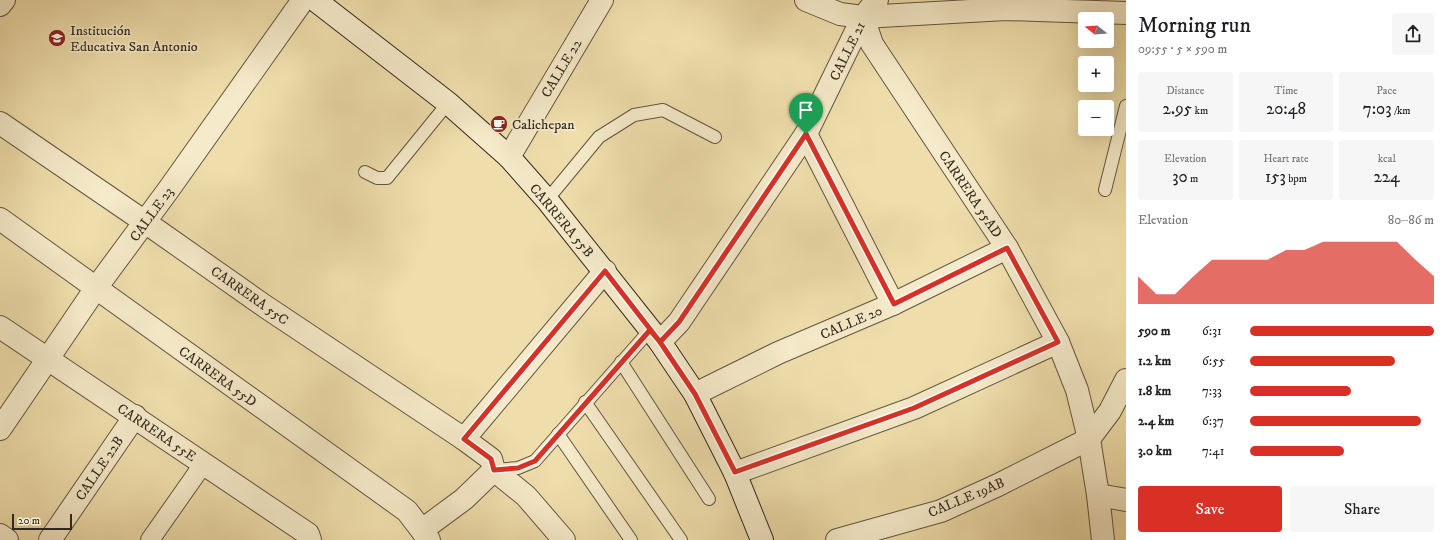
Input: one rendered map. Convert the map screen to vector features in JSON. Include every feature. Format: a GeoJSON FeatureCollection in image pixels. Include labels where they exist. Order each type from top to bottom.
{"type":"FeatureCollection","features":[{"type":"Feature","properties":{"kind":"street"},"geometry":{"type":"LineString","coordinates":[[0,5],[4,0]]}},
{"type":"Feature","properties":{"kind":"street","name":"CALLE 23"},"geometry":{"type":"LineString","coordinates":[[0,429],[96,288],[145,222],[303,0]]}},
{"type":"Feature","properties":{"kind":"street","name":"CARRERA 55B"},"geometry":{"type":"LineString","coordinates":[[315,0],[448,103],[509,157],[547,200],[605,271],[655,336],[695,394],[735,472],[762,540]]}},
{"type":"Feature","properties":{"kind":"street","name":"CALLE 22"},"geometry":{"type":"LineString","coordinates":[[509,157],[602,0]]}},
{"type":"Feature","properties":{"kind":"street"},"geometry":{"type":"LineString","coordinates":[[806,0],[840,14],[864,17],[1006,9],[1126,13]]}},
{"type":"Feature","properties":{"kind":"street","name":"CALLE 21"},"geometry":{"type":"LineString","coordinates":[[655,336],[679,322],[806,134],[864,17],[877,0]]}},
{"type":"Feature","properties":{"kind":"street","name":"CARRERA 55AD"},"geometry":{"type":"LineString","coordinates":[[864,17],[872,44],[1007,248],[1058,342],[1077,390],[1089,439],[1098,495],[1103,540]]}},
{"type":"Feature","properties":{"kind":"street","name":"CARRERA 55C"},"geometry":{"type":"LineString","coordinates":[[0,123],[266,307],[464,439],[491,459],[494,470],[526,496],[564,540]]}},
{"type":"Feature","properties":{"kind":"street"},"geometry":{"type":"LineString","coordinates":[[806,134],[894,304]]}},
{"type":"Feature","properties":{"kind":"street","name":"CARRERA 55D"},"geometry":{"type":"LineString","coordinates":[[0,219],[406,511],[425,535]]}},
{"type":"Feature","properties":{"kind":"street","name":"CALLE 20"},"geometry":{"type":"LineString","coordinates":[[695,394],[778,353],[894,304],[1007,248]]}},
{"type":"Feature","properties":{"kind":"street"},"geometry":{"type":"LineString","coordinates":[[464,439],[605,271]]}},
{"type":"Feature","properties":{"kind":"street","name":"CARRERA 55E"},"geometry":{"type":"LineString","coordinates":[[0,327],[135,416],[308,534],[310,540]]}},
{"type":"Feature","properties":{"kind":"street"},"geometry":{"type":"LineString","coordinates":[[735,472],[914,408],[1058,342]]}},
{"type":"Feature","properties":{"kind":"street"},"geometry":{"type":"LineString","coordinates":[[1089,439],[1110,411],[1126,380]]}},
{"type":"Feature","properties":{"kind":"street","name":"CALLE 22B"},"geometry":{"type":"LineString","coordinates":[[50,540],[135,416]]}},
{"type":"Feature","properties":{"kind":"street","name":"CALLE 19AB"},"geometry":{"type":"LineString","coordinates":[[837,540],[941,511],[998,485],[1089,439]]}},
{"type":"Feature","properties":{"kind":"street"},"geometry":{"type":"LineString","coordinates":[[150,540],[204,463]]}},
{"type":"Feature","properties":{"kind":"street"},"geometry":{"type":"LineString","coordinates":[[425,535],[494,470]]}},
{"type":"Feature","properties":{"kind":"street"},"geometry":{"type":"LineString","coordinates":[[1098,495],[1126,500]]}},
{"type":"Feature","properties":{"kind":"street"},"geometry":{"type":"LineString","coordinates":[[0,535],[7,540]]}},
{"type":"Feature","properties":{"kind":"lane"},"geometry":{"type":"LineString","coordinates":[[365,172],[378,178],[387,178],[448,103]]}},
{"type":"Feature","properties":{"kind":"lane"},"geometry":{"type":"LineString","coordinates":[[1105,190],[1126,106]]}},
{"type":"Feature","properties":{"kind":"lane"},"geometry":{"type":"LineString","coordinates":[[547,200],[599,137],[634,115],[663,110],[715,137]]}},
{"type":"Feature","properties":{"kind":"lane"},"geometry":{"type":"LineString","coordinates":[[494,470],[518,468],[535,461],[621,362],[655,336]]}},
{"type":"Feature","properties":{"kind":"lane"},"geometry":{"type":"LineString","coordinates":[[621,362],[708,499]]}},
{"type":"Feature","properties":{"kind":"lane"},"geometry":{"type":"LineString","coordinates":[[585,402],[681,540]]}},
{"type":"Feature","properties":{"kind":"lane"},"geometry":{"type":"LineString","coordinates":[[558,434],[631,540]]}},
{"type":"Feature","properties":{"kind":"place","name":"Institución Educativa San Antonio"},"geometry":{"type":"Point","coordinates":[57,38]}},
{"type":"Feature","properties":{"kind":"place","name":"Calichepan"},"geometry":{"type":"Point","coordinates":[499,124]}},
{"type":"Feature","properties":{"kind":"route"},"geometry":{"type":"LineString","coordinates":[[806,134],[679,322],[660,342],[650,330],[585,402],[535,461],[518,468],[494,470],[491,459],[464,439],[605,271],[660,342],[695,394],[735,472],[914,408],[1058,342],[1007,248],[894,304],[806,134]]}}]}
